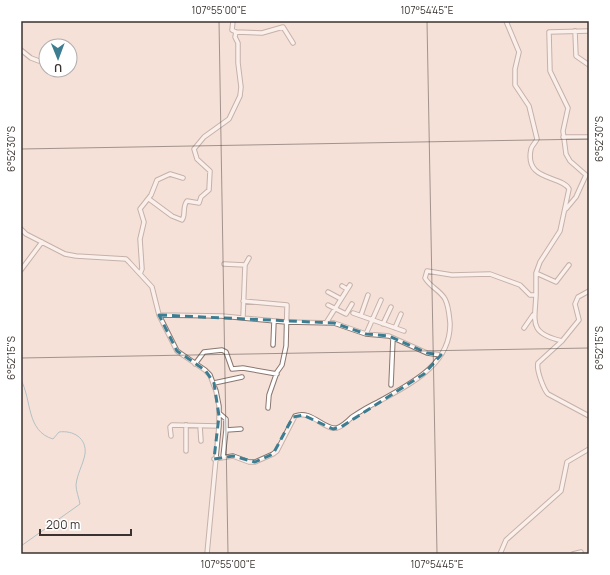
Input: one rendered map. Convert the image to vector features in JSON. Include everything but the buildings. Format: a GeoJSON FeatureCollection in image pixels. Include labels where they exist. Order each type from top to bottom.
{"type":"FeatureCollection","features":[{"type":"Feature","properties":{"kind":"street"},"geometry":{"type":"LineString","coordinates":[[233,21],[232,30],[236,32],[262,33],[283,27],[293,43]]}},
{"type":"Feature","properties":{"kind":"street"},"geometry":{"type":"LineString","coordinates":[[506,21],[518,52],[515,69],[515,85],[530,106],[537,138],[532,147],[531,159],[534,168],[547,179],[562,182],[569,187],[560,231],[540,262],[536,273],[534,315],[535,323],[542,334],[562,341]]}},
{"type":"Feature","properties":{"kind":"street"},"geometry":{"type":"LineString","coordinates":[[574,31],[576,56],[589,65]]}},
{"type":"Feature","properties":{"kind":"street"},"geometry":{"type":"LineString","coordinates":[[565,210],[576,197],[586,175],[568,158],[563,137],[568,108],[550,71],[549,32],[589,31]]}},
{"type":"Feature","properties":{"kind":"street"},"geometry":{"type":"LineString","coordinates":[[149,198],[172,216],[182,220],[184,216],[183,207],[187,201],[199,203],[201,197],[209,190],[210,171],[197,159],[194,149],[204,137],[229,119],[240,96],[242,87],[238,63],[238,43],[235,37],[236,32]]}},
{"type":"Feature","properties":{"kind":"street"},"geometry":{"type":"LineString","coordinates":[[21,50],[38,61]]}},
{"type":"Feature","properties":{"kind":"street"},"geometry":{"type":"LineString","coordinates":[[563,137],[589,137]]}},
{"type":"Feature","properties":{"kind":"street"},"geometry":{"type":"LineString","coordinates":[[140,274],[142,269],[140,240],[144,225],[140,209],[149,198],[157,180],[170,174],[182,178]]}},
{"type":"Feature","properties":{"kind":"street"},"geometry":{"type":"LineString","coordinates":[[21,229],[26,234],[65,254],[126,260],[149,282],[155,292],[159,315],[177,351],[205,370],[214,383],[219,413],[219,426],[214,459],[207,554]]}},
{"type":"Feature","properties":{"kind":"street"},"geometry":{"type":"LineString","coordinates":[[21,270],[42,242]]}},
{"type":"Feature","properties":{"kind":"street"},"geometry":{"type":"LineString","coordinates":[[243,317],[245,265],[249,258]]}},
{"type":"Feature","properties":{"kind":"street"},"geometry":{"type":"LineString","coordinates":[[224,264],[245,265]]}},
{"type":"Feature","properties":{"kind":"street"},"geometry":{"type":"LineString","coordinates":[[536,273],[556,282],[569,265]]}},
{"type":"Feature","properties":{"kind":"street"},"geometry":{"type":"LineString","coordinates":[[214,459],[234,456],[249,462],[273,454],[277,451],[293,418],[298,415],[317,420],[333,429],[341,427],[362,411],[395,393],[424,374],[435,364],[441,355],[450,333],[449,310],[440,291],[425,278],[428,271],[452,275],[490,274],[520,286],[530,295],[536,295]]}},
{"type":"Feature","properties":{"kind":"street"},"geometry":{"type":"LineString","coordinates":[[326,323],[350,285]]}},
{"type":"Feature","properties":{"kind":"street"},"geometry":{"type":"LineString","coordinates":[[342,286],[347,289]]}},
{"type":"Feature","properties":{"kind":"street"},"geometry":{"type":"LineString","coordinates":[[589,291],[578,297],[575,304],[580,320],[562,341],[539,361],[537,370],[547,393],[589,416]]}},
{"type":"Feature","properties":{"kind":"street"},"geometry":{"type":"LineString","coordinates":[[328,292],[341,299]]}},
{"type":"Feature","properties":{"kind":"street"},"geometry":{"type":"LineString","coordinates":[[361,315],[368,295]]}},
{"type":"Feature","properties":{"kind":"street"},"geometry":{"type":"LineString","coordinates":[[366,334],[381,300]]}},
{"type":"Feature","properties":{"kind":"street"},"geometry":{"type":"LineString","coordinates":[[243,301],[286,304],[286,346],[282,365],[269,395],[268,408]]}},
{"type":"Feature","properties":{"kind":"street"},"geometry":{"type":"LineString","coordinates":[[328,305],[346,314],[352,304]]}},
{"type":"Feature","properties":{"kind":"street"},"geometry":{"type":"LineString","coordinates":[[383,324],[391,307]]}},
{"type":"Feature","properties":{"kind":"street"},"geometry":{"type":"LineString","coordinates":[[353,312],[404,331]]}},
{"type":"Feature","properties":{"kind":"street"},"geometry":{"type":"LineString","coordinates":[[395,328],[401,314]]}},
{"type":"Feature","properties":{"kind":"street"},"geometry":{"type":"LineString","coordinates":[[159,315],[243,317],[286,322],[344,325],[366,334],[393,338],[427,353],[441,355]]}},
{"type":"Feature","properties":{"kind":"street"},"geometry":{"type":"LineString","coordinates":[[524,328],[534,315]]}},
{"type":"Feature","properties":{"kind":"street"},"geometry":{"type":"LineString","coordinates":[[272,345],[274,321]]}},
{"type":"Feature","properties":{"kind":"street"},"geometry":{"type":"LineString","coordinates":[[391,385],[393,338]]}},
{"type":"Feature","properties":{"kind":"street"},"geometry":{"type":"LineString","coordinates":[[195,364],[204,352],[222,350],[226,352],[232,369],[242,368],[277,374]]}},
{"type":"Feature","properties":{"kind":"street"},"geometry":{"type":"LineString","coordinates":[[214,383],[242,377]]}},
{"type":"Feature","properties":{"kind":"street"},"geometry":{"type":"LineString","coordinates":[[219,413],[226,419],[222,457]]}},
{"type":"Feature","properties":{"kind":"street"},"geometry":{"type":"LineString","coordinates":[[171,436],[171,425],[219,426]]}},
{"type":"Feature","properties":{"kind":"street"},"geometry":{"type":"LineString","coordinates":[[186,425],[186,451]]}},
{"type":"Feature","properties":{"kind":"street"},"geometry":{"type":"LineString","coordinates":[[200,426],[201,441]]}},
{"type":"Feature","properties":{"kind":"street"},"geometry":{"type":"LineString","coordinates":[[226,430],[241,429]]}},
{"type":"Feature","properties":{"kind":"street"},"geometry":{"type":"LineString","coordinates":[[500,554],[506,540],[560,491],[567,462],[589,449]]}},
{"type":"Feature","properties":{"kind":"street"},"geometry":{"type":"LineString","coordinates":[[573,554],[581,552]]}},
{"type":"Feature","properties":{"kind":"highlighted area"},"geometry":{"type":"Polygon","coordinates":[[[159,315],[334,323],[366,334],[389,336],[427,353],[441,355],[424,374],[341,427],[333,429],[303,415],[293,417],[273,454],[255,462],[233,456],[214,459],[219,416],[214,383],[205,370],[177,351],[159,315]]]}},
{"type":"Feature","properties":{"kind":"waterway"},"geometry":{"type":"LineString","coordinates":[[21,380],[31,414],[38,429],[44,435],[53,439],[59,432],[69,432],[74,434],[81,439],[85,448],[85,454],[76,485],[80,504],[21,546]]}}]}
